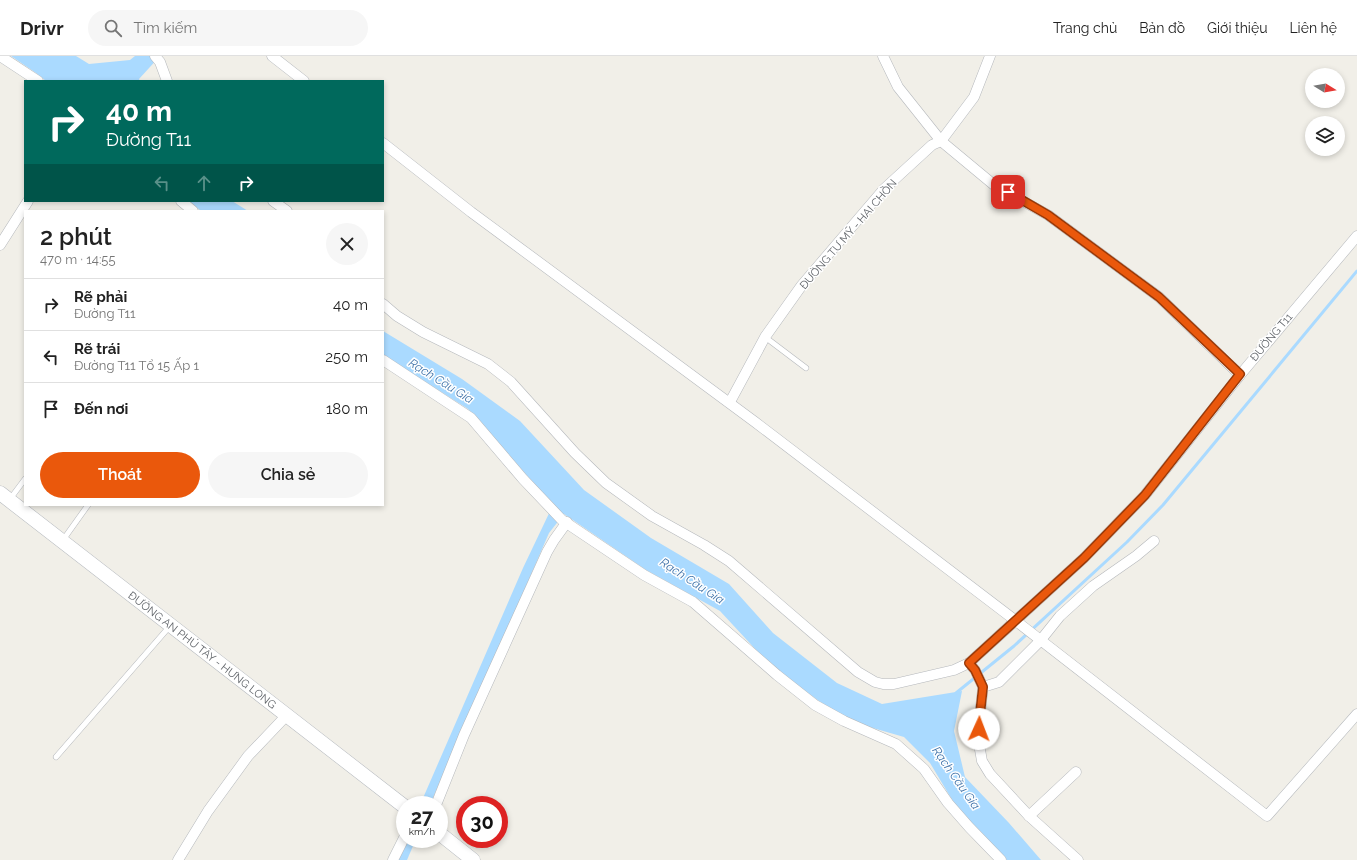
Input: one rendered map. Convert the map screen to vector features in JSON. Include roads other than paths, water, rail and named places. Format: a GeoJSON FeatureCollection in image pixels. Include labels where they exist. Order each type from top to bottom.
{"type":"FeatureCollection","features":[{"type":"Feature","properties":{"kind":"street"},"geometry":{"type":"LineString","coordinates":[[0,56],[36,80]]}},
{"type":"Feature","properties":{"kind":"street"},"geometry":{"type":"LineString","coordinates":[[272,56],[303,80]]}},
{"type":"Feature","properties":{"kind":"street"},"geometry":{"type":"LineString","coordinates":[[883,56],[898,87],[940,141],[994,185],[1048,215],[1159,297],[1240,374]]}},
{"type":"Feature","properties":{"kind":"street","name":"ĐƯỜNG TƯ MỸ - HAI CHỒN"},"geometry":{"type":"LineString","coordinates":[[730,402],[765,337],[802,285],[884,189],[932,145],[940,141],[974,97],[990,56]]}},
{"type":"Feature","properties":{"kind":"street"},"geometry":{"type":"LineString","coordinates":[[157,59],[167,80]]}},
{"type":"Feature","properties":{"kind":"street"},"geometry":{"type":"LineString","coordinates":[[384,144],[472,212],[730,402],[1267,816],[1357,714]]}},
{"type":"Feature","properties":{"kind":"street"},"geometry":{"type":"LineString","coordinates":[[0,245],[27,202]]}},
{"type":"Feature","properties":{"kind":"street"},"geometry":{"type":"LineString","coordinates":[[182,202],[192,210]]}},
{"type":"Feature","properties":{"kind":"street"},"geometry":{"type":"LineString","coordinates":[[274,202],[286,210]]}},
{"type":"Feature","properties":{"kind":"street","name":"ĐƯỜNG T11"},"geometry":{"type":"LineString","coordinates":[[384,305],[397,316],[422,332],[494,368],[511,382],[574,453],[606,482],[652,516],[729,561],[858,672],[875,682],[894,684],[972,667],[1016,621],[1084,558],[1145,495],[1240,374],[1357,236]]}},
{"type":"Feature","properties":{"kind":"street"},"geometry":{"type":"LineString","coordinates":[[384,361],[471,418],[523,479],[565,521],[644,575],[693,602],[777,675],[815,705],[844,721],[896,744],[924,769],[948,803],[1000,860]]}},
{"type":"Feature","properties":{"kind":"street","name":"ĐƯỜNG AN PHÚ TÂY - HƯNG LONG"},"geometry":{"type":"LineString","coordinates":[[4,496],[396,799]]}},
{"type":"Feature","properties":{"kind":"street"},"geometry":{"type":"LineString","coordinates":[[440,796],[464,735],[548,552],[565,521]]}},
{"type":"Feature","properties":{"kind":"street"},"geometry":{"type":"LineString","coordinates":[[983,687],[999,682],[1040,641],[1060,616],[1093,586],[1136,556],[1154,541]]}},
{"type":"Feature","properties":{"kind":"street"},"geometry":{"type":"LineString","coordinates":[[972,667],[983,687],[979,744],[982,761],[990,774],[1029,816],[1078,860]]}},
{"type":"Feature","properties":{"kind":"street"},"geometry":{"type":"LineString","coordinates":[[178,860],[208,811],[248,756],[287,715]]}},
{"type":"Feature","properties":{"kind":"street"},"geometry":{"type":"LineString","coordinates":[[1029,816],[1076,772]]}},
{"type":"Feature","properties":{"kind":"street"},"geometry":{"type":"LineString","coordinates":[[448,840],[473,860]]}},
{"type":"Feature","properties":{"kind":"street"},"geometry":{"type":"LineString","coordinates":[[393,860],[399,848]]}},
{"type":"Feature","properties":{"kind":"lane"},"geometry":{"type":"LineString","coordinates":[[765,337],[806,368]]}},
{"type":"Feature","properties":{"kind":"lane"},"geometry":{"type":"LineString","coordinates":[[4,496],[24,479]]}},
{"type":"Feature","properties":{"kind":"lane"},"geometry":{"type":"LineString","coordinates":[[62,541],[87,506]]}},
{"type":"Feature","properties":{"kind":"lane"},"geometry":{"type":"LineString","coordinates":[[56,757],[170,625]]}},
{"type":"Feature","properties":{"kind":"water"},"geometry":{"type":"Polygon","coordinates":[[[11,56],[76,56],[89,64],[130,60],[135,56],[160,56],[140,80],[45,80],[11,56]]]}},
{"type":"Feature","properties":{"kind":"water"},"geometry":{"type":"Polygon","coordinates":[[[190,202],[234,202],[246,210],[200,210],[190,202]]]}},
{"type":"Feature","properties":{"kind":"water","name":"Rạch Cầu Gia"},"geometry":{"type":"Polygon","coordinates":[[[384,332],[462,379],[520,421],[584,490],[651,538],[729,584],[773,633],[837,683],[882,704],[962,691],[954,731],[965,777],[1009,823],[1041,860],[1007,860],[960,813],[930,763],[904,737],[852,722],[819,701],[771,666],[720,611],[646,570],[564,514],[549,533],[434,796],[424,796],[523,568],[553,505],[468,409],[384,356],[384,332]]]}},
{"type":"Feature","properties":{"kind":"water"},"geometry":{"type":"Polygon","coordinates":[[[401,848],[412,848],[407,860],[396,860],[401,848]]]}},
{"type":"Feature","properties":{"kind":"waterway"},"geometry":{"type":"LineString","coordinates":[[956,693],[1014,646],[1127,542],[1163,505],[1357,271]]}}]}
